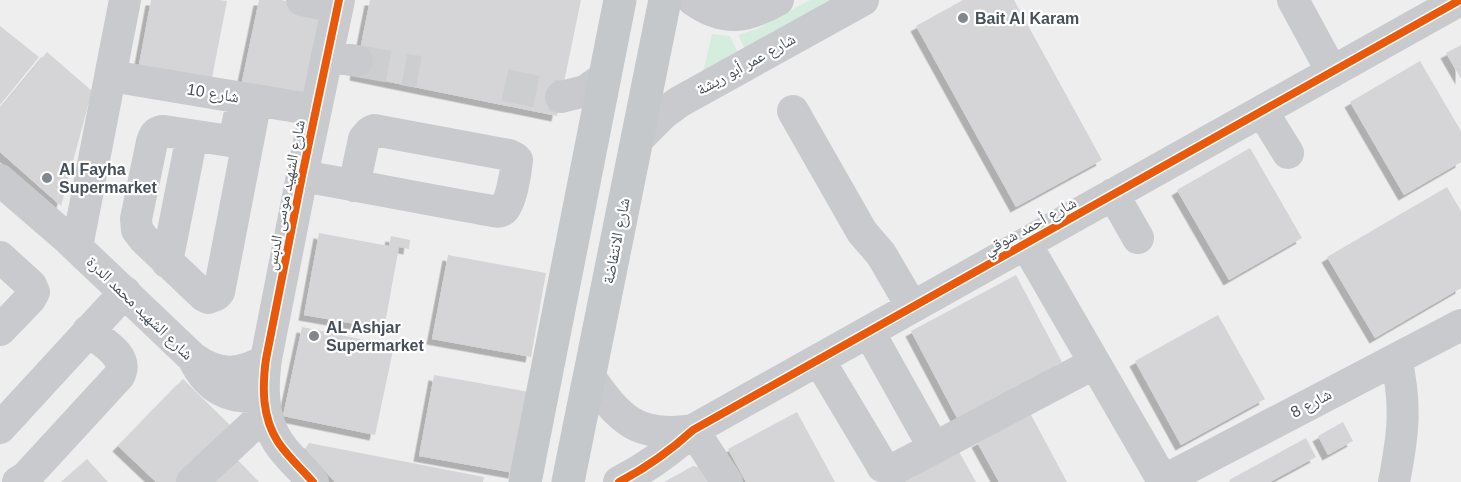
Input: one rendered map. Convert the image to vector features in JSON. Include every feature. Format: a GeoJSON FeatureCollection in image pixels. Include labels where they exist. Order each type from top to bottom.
{"type":"FeatureCollection","features":[{"type":"Feature","properties":{"kind":"main road"},"geometry":{"type":"LineString","coordinates":[[525,482],[620,0]]}},
{"type":"Feature","properties":{"kind":"main road","name":"شارع الانتفاضة"},"geometry":{"type":"LineString","coordinates":[[568,482],[665,0]]}},
{"type":"Feature","properties":{"kind":"main road"},"geometry":{"type":"LineString","coordinates":[[536,427],[541,462],[541,482]]}},
{"type":"Feature","properties":{"kind":"street"},"geometry":{"type":"LineString","coordinates":[[77,247],[125,0]]}},
{"type":"Feature","properties":{"kind":"street"},"geometry":{"type":"LineString","coordinates":[[302,0],[338,4]]}},
{"type":"Feature","properties":{"kind":"street"},"geometry":{"type":"LineString","coordinates":[[693,0],[709,10],[725,15],[742,15],[778,0]]}},
{"type":"Feature","properties":{"kind":"street","name":"شارع عمر أبو ريشة"},"geometry":{"type":"LineString","coordinates":[[637,140],[664,113],[679,102],[863,0]]}},
{"type":"Feature","properties":{"kind":"street"},"geometry":{"type":"LineString","coordinates":[[1293,0],[1332,72]]}},
{"type":"Feature","properties":{"kind":"street","name":"شارع أحمد شوقي"},"geometry":{"type":"LineString","coordinates":[[619,482],[654,462],[693,430],[1460,0]]}},
{"type":"Feature","properties":{"kind":"street","name":"شارع الشهيد موسى الدبس"},"geometry":{"type":"LineString","coordinates":[[265,405],[266,359],[338,4]]}},
{"type":"Feature","properties":{"kind":"street"},"geometry":{"type":"LineString","coordinates":[[327,56],[357,61]]}},
{"type":"Feature","properties":{"kind":"street","name":"شارع 10"},"geometry":{"type":"LineString","coordinates":[[111,76],[315,110]]}},
{"type":"Feature","properties":{"kind":"street"},"geometry":{"type":"LineString","coordinates":[[561,97],[585,91],[605,77]]}},
{"type":"Feature","properties":{"kind":"street"},"geometry":{"type":"LineString","coordinates":[[250,99],[219,292],[212,298],[204,296],[167,262],[192,136],[225,141],[232,139],[250,99]]}},
{"type":"Feature","properties":{"kind":"street"},"geometry":{"type":"LineString","coordinates":[[793,111],[862,232],[881,254],[912,307]]}},
{"type":"Feature","properties":{"kind":"street"},"geometry":{"type":"LineString","coordinates":[[1262,111],[1288,153]]}},
{"type":"Feature","properties":{"kind":"street"},"geometry":{"type":"LineString","coordinates":[[302,176],[354,186],[498,212],[503,210],[508,201],[517,160],[509,155],[374,130],[364,139],[354,186]]}},
{"type":"Feature","properties":{"kind":"street","name":"شارع الشهيد محمد الدرة"},"geometry":{"type":"LineString","coordinates":[[0,180],[125,292],[193,358],[206,379],[221,390],[265,405]]}},
{"type":"Feature","properties":{"kind":"street"},"geometry":{"type":"LineString","coordinates":[[1113,194],[1138,238]]}},
{"type":"Feature","properties":{"kind":"street"},"geometry":{"type":"LineString","coordinates":[[1026,244],[1162,482]]}},
{"type":"Feature","properties":{"kind":"street"},"geometry":{"type":"LineString","coordinates":[[0,257],[30,285],[34,292],[0,330]]}},
{"type":"Feature","properties":{"kind":"street"},"geometry":{"type":"LineString","coordinates":[[0,428],[125,292]]}},
{"type":"Feature","properties":{"kind":"street","name":"شارع 8"},"geometry":{"type":"LineString","coordinates":[[1162,482],[1461,325]]}},
{"type":"Feature","properties":{"kind":"street"},"geometry":{"type":"LineString","coordinates":[[18,482],[26,477],[122,371],[121,359],[117,354],[88,331]]}},
{"type":"Feature","properties":{"kind":"street"},"geometry":{"type":"LineString","coordinates":[[868,332],[934,448]]}},
{"type":"Feature","properties":{"kind":"street"},"geometry":{"type":"LineString","coordinates":[[193,358],[224,372],[246,370],[266,359]]}},
{"type":"Feature","properties":{"kind":"street"},"geometry":{"type":"LineString","coordinates":[[1394,482],[1403,420],[1401,379],[1396,359]]}},
{"type":"Feature","properties":{"kind":"street"},"geometry":{"type":"LineString","coordinates":[[819,360],[882,466],[890,470],[1095,363]]}},
{"type":"Feature","properties":{"kind":"street","name":"شارع أحمد شوقي"},"geometry":{"type":"LineString","coordinates":[[589,376],[616,412],[633,424],[652,431],[673,434],[693,430]]}},
{"type":"Feature","properties":{"kind":"street"},"geometry":{"type":"LineString","coordinates":[[192,482],[265,405]]}},
{"type":"Feature","properties":{"kind":"street"},"geometry":{"type":"LineString","coordinates":[[265,405],[271,428],[278,442],[313,482]]}},
{"type":"Feature","properties":{"kind":"street"},"geometry":{"type":"LineString","coordinates":[[693,430],[727,482]]}},
{"type":"Feature","properties":{"kind":"green space"},"geometry":{"type":"Polygon","coordinates":[[[810,0],[837,0],[746,51],[738,35],[759,28],[810,0]]]}},
{"type":"Feature","properties":{"kind":"green space"},"geometry":{"type":"Polygon","coordinates":[[[712,34],[730,36],[739,55],[703,72],[712,34]]]}},
{"type":"Feature","properties":{"kind":"building"},"geometry":{"type":"Polygon","coordinates":[[[151,0],[227,1],[211,83],[138,70],[151,0]]]}},
{"type":"Feature","properties":{"kind":"building"},"geometry":{"type":"Polygon","coordinates":[[[259,0],[281,0],[331,11],[313,106],[240,91],[259,0]]]}},
{"type":"Feature","properties":{"kind":"building"},"geometry":{"type":"Polygon","coordinates":[[[370,0],[581,0],[557,116],[355,75],[370,0]]]}},
{"type":"Feature","properties":{"kind":"building"},"geometry":{"type":"Polygon","coordinates":[[[963,0],[1014,0],[1102,160],[1016,207],[916,26],[963,0]]]}},
{"type":"Feature","properties":{"kind":"building"},"geometry":{"type":"Polygon","coordinates":[[[0,26],[39,57],[0,105],[0,26]]]}},
{"type":"Feature","properties":{"kind":"building"},"geometry":{"type":"Polygon","coordinates":[[[1461,45],[1461,79],[1446,53],[1461,45]]]}},
{"type":"Feature","properties":{"kind":"building"},"geometry":{"type":"Polygon","coordinates":[[[47,52],[92,91],[61,206],[0,152],[0,109],[47,52]]]}},
{"type":"Feature","properties":{"kind":"building"},"geometry":{"type":"Polygon","coordinates":[[[1420,61],[1461,131],[1461,162],[1404,195],[1350,102],[1420,61]]]}},
{"type":"Feature","properties":{"kind":"building"},"geometry":{"type":"Polygon","coordinates":[[[1250,148],[1302,238],[1229,280],[1177,190],[1250,148]]]}},
{"type":"Feature","properties":{"kind":"building"},"geometry":{"type":"Polygon","coordinates":[[[1447,187],[1461,211],[1461,288],[1375,338],[1327,257],[1447,187]]]}},
{"type":"Feature","properties":{"kind":"building"},"geometry":{"type":"Polygon","coordinates":[[[319,233],[389,246],[391,236],[410,240],[409,249],[399,247],[384,329],[304,315],[319,233]]]}},
{"type":"Feature","properties":{"kind":"building"},"geometry":{"type":"Polygon","coordinates":[[[448,255],[546,273],[531,357],[432,339],[448,255]]]}},
{"type":"Feature","properties":{"kind":"building"},"geometry":{"type":"Polygon","coordinates":[[[1016,275],[1062,362],[957,418],[911,331],[1016,275]]]}},
{"type":"Feature","properties":{"kind":"building"},"geometry":{"type":"Polygon","coordinates":[[[1218,315],[1265,399],[1181,445],[1135,361],[1218,315]]]}},
{"type":"Feature","properties":{"kind":"building"},"geometry":{"type":"Polygon","coordinates":[[[302,327],[394,346],[375,435],[283,416],[302,327]]]}},
{"type":"Feature","properties":{"kind":"building"},"geometry":{"type":"Polygon","coordinates":[[[434,375],[529,392],[514,473],[419,456],[434,375]]]}},
{"type":"Feature","properties":{"kind":"building"},"geometry":{"type":"Polygon","coordinates":[[[183,379],[235,430],[184,482],[156,482],[118,446],[183,379]]]}},
{"type":"Feature","properties":{"kind":"building"},"geometry":{"type":"Polygon","coordinates":[[[797,412],[835,482],[746,482],[728,449],[797,412]]]}},
{"type":"Feature","properties":{"kind":"building"},"geometry":{"type":"Polygon","coordinates":[[[1030,413],[1067,482],[999,482],[977,442],[1030,413]]]}},
{"type":"Feature","properties":{"kind":"building"},"geometry":{"type":"Polygon","coordinates":[[[1343,422],[1353,441],[1328,455],[1318,436],[1343,422]]]}},
{"type":"Feature","properties":{"kind":"building"},"geometry":{"type":"Polygon","coordinates":[[[1306,438],[1316,457],[1270,482],[1230,482],[1229,480],[1306,438]]]}},
{"type":"Feature","properties":{"kind":"building"},"geometry":{"type":"Polygon","coordinates":[[[309,443],[484,477],[483,482],[335,482],[305,449],[309,443]]]}},
{"type":"Feature","properties":{"kind":"building"},"geometry":{"type":"Polygon","coordinates":[[[957,448],[976,482],[905,482],[903,479],[957,448]]]}},
{"type":"Feature","properties":{"kind":"building"},"geometry":{"type":"Polygon","coordinates":[[[232,454],[259,482],[201,482],[232,454]]]}},
{"type":"Feature","properties":{"kind":"building"},"geometry":{"type":"Polygon","coordinates":[[[87,459],[108,482],[61,482],[87,459]]]}},
{"type":"Feature","properties":{"kind":"building"},"geometry":{"type":"Polygon","coordinates":[[[693,466],[703,468],[709,482],[664,482],[693,466]]]}},
{"type":"Feature","properties":{"kind":"tunnel"},"geometry":{"type":"LineString","coordinates":[[357,61],[419,72]]}},
{"type":"Feature","properties":{"kind":"tunnel"},"geometry":{"type":"LineString","coordinates":[[505,85],[561,97]]}},
{"type":"Feature","properties":{"kind":"cycle path"},"geometry":{"type":"LineString","coordinates":[[313,482],[286,453],[273,432],[264,402],[264,381],[266,359],[302,176],[339,0]]}},
{"type":"Feature","properties":{"kind":"cycle path"},"geometry":{"type":"LineString","coordinates":[[619,482],[658,459],[693,430],[1460,0]]}},
{"type":"Feature","properties":{"kind":"place","name":"Bait Al Karam"},"geometry":{"type":"Point","coordinates":[963,18]}},
{"type":"Feature","properties":{"kind":"place","name":"Al Fayha Supermarket"},"geometry":{"type":"Point","coordinates":[47,178]}},
{"type":"Feature","properties":{"kind":"place","name":"AL Ashjar Supermarket"},"geometry":{"type":"Point","coordinates":[314,336]}}]}
